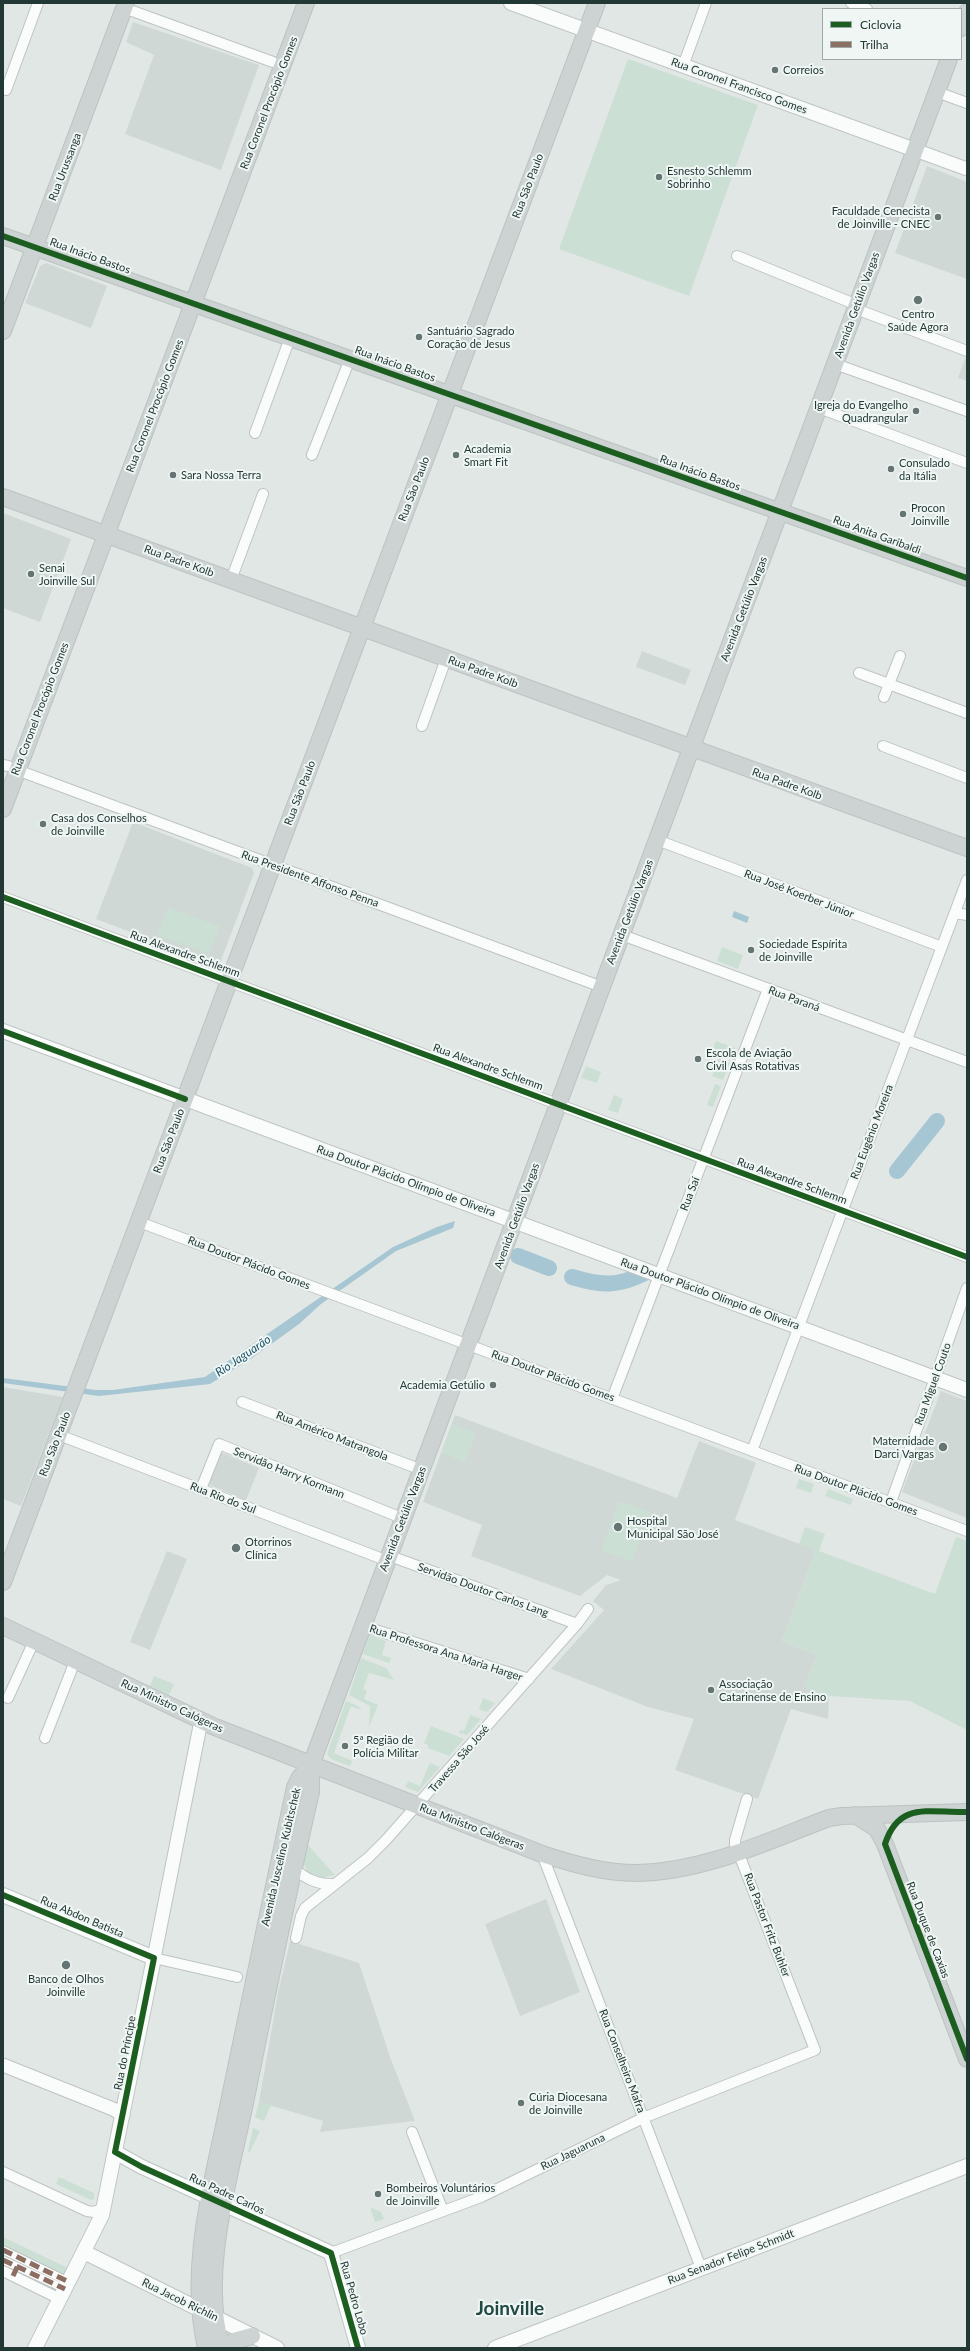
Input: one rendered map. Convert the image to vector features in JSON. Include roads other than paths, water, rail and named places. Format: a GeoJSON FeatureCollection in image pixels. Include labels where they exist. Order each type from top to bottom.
{"type":"FeatureCollection","features":[{"type":"Feature","properties":{"kind":"main road","name":"Rua Coronel Procópio Gomes"},"geometry":{"type":"LineString","coordinates":[[3,809],[8,770],[101,533],[188,301],[295,3]]}},
{"type":"Feature","properties":{"kind":"main road","name":"Rua Coronel Procópio Gomes"},"geometry":{"type":"LineString","coordinates":[[188,301],[306,3]]}},
{"type":"Feature","properties":{"kind":"main road","name":"Rua Coronel Francisco Gomes"},"geometry":{"type":"LineString","coordinates":[[510,3],[915,150]]}},
{"type":"Feature","properties":{"kind":"main road","name":"Rua São Paulo"},"geometry":{"type":"LineString","coordinates":[[3,1582],[597,3]]}},
{"type":"Feature","properties":{"kind":"main road","name":"Rua Urussanga"},"geometry":{"type":"LineString","coordinates":[[3,331],[125,6]]}},
{"type":"Feature","properties":{"kind":"main road"},"geometry":{"type":"LineString","coordinates":[[962,25],[967,12]]}},
{"type":"Feature","properties":{"kind":"main road","name":"Avenida Getúlio Vargas"},"geometry":{"type":"LineString","coordinates":[[311,1765],[949,60]]}},
{"type":"Feature","properties":{"kind":"main road","name":"Rua Inácio Bastos"},"geometry":{"type":"LineString","coordinates":[[3,236],[780,512]]}},
{"type":"Feature","properties":{"kind":"main road","name":"Rua Padre Kolb"},"geometry":{"type":"LineString","coordinates":[[3,497],[966,849]]}},
{"type":"Feature","properties":{"kind":"main road","name":"Rua Anita Garibaldi"},"geometry":{"type":"LineString","coordinates":[[780,512],[967,578]]}},
{"type":"Feature","properties":{"kind":"main road","name":"Rua Doutor Plácido Olímpio de Oliveira"},"geometry":{"type":"LineString","coordinates":[[3,1031],[967,1390]]}},
{"type":"Feature","properties":{"kind":"main road","name":"Rua Ministro Calógeras"},"geometry":{"type":"LineString","coordinates":[[3,1626],[201,1721],[542,1854],[597,1870],[636,1873],[682,1868],[738,1852],[829,1818],[855,1815],[967,1812]]}},
{"type":"Feature","properties":{"kind":"main road","name":"Avenida Juscelino Kubitschek"},"geometry":{"type":"LineString","coordinates":[[222,2348],[214,2317],[214,2270],[225,2205],[311,1792],[311,1765]]}},
{"type":"Feature","properties":{"kind":"main road","name":"Avenida Juscelino Kubitschek"},"geometry":{"type":"LineString","coordinates":[[206,2348],[200,2310],[201,2254],[210,2198],[295,1787],[300,1777],[311,1765]]}},
{"type":"Feature","properties":{"kind":"main road"},"geometry":{"type":"LineString","coordinates":[[885,1844],[894,1824],[907,1813]]}},
{"type":"Feature","properties":{"kind":"main road","name":"Rua Duque de Caxias"},"geometry":{"type":"LineString","coordinates":[[855,1815],[874,1826],[885,1844],[967,2059]]}},
{"type":"Feature","properties":{"kind":"main road","name":"Rua Abdon Batista"},"geometry":{"type":"LineString","coordinates":[[3,1895],[154,1958]]}},
{"type":"Feature","properties":{"kind":"main road","name":"Rua do Príncipe"},"geometry":{"type":"LineString","coordinates":[[35,2348],[84,2252],[104,2208],[154,1958]]}},
{"type":"Feature","properties":{"kind":"main road","name":"Rua Padre Carlos"},"geometry":{"type":"LineString","coordinates":[[115,2152],[142,2167],[331,2253]]}},
{"type":"Feature","properties":{"kind":"main road","name":"Rua Senador Felipe Schmidt"},"geometry":{"type":"LineString","coordinates":[[494,2348],[967,2166]]}},
{"type":"Feature","properties":{"kind":"main road","name":"Rua Jacob Richlin"},"geometry":{"type":"LineString","coordinates":[[84,2252],[277,2348]]}},
{"type":"Feature","properties":{"kind":"main road","name":"Rua Pedro Lobo"},"geometry":{"type":"LineString","coordinates":[[331,2253],[358,2348]]}},
{"type":"Feature","properties":{"kind":"main road"},"geometry":{"type":"LineString","coordinates":[[228,2348],[234,2341],[252,2336]]}},
{"type":"Feature","properties":{"kind":"street"},"geometry":{"type":"LineString","coordinates":[[6,90],[38,3]]}},
{"type":"Feature","properties":{"kind":"street"},"geometry":{"type":"LineString","coordinates":[[683,66],[706,3]]}},
{"type":"Feature","properties":{"kind":"street"},"geometry":{"type":"LineString","coordinates":[[851,3],[864,8]]}},
{"type":"Feature","properties":{"kind":"street"},"geometry":{"type":"LineString","coordinates":[[125,6],[273,62]]}},
{"type":"Feature","properties":{"kind":"street"},"geometry":{"type":"LineString","coordinates":[[937,92],[967,103]]}},
{"type":"Feature","properties":{"kind":"street","name":"Rua Coronel Francisco Gomes"},"geometry":{"type":"LineString","coordinates":[[915,150],[967,169]]}},
{"type":"Feature","properties":{"kind":"street"},"geometry":{"type":"LineString","coordinates":[[737,256],[857,307],[967,351]]}},
{"type":"Feature","properties":{"kind":"street"},"geometry":{"type":"LineString","coordinates":[[255,433],[290,338]]}},
{"type":"Feature","properties":{"kind":"street"},"geometry":{"type":"LineString","coordinates":[[312,455],[350,359]]}},
{"type":"Feature","properties":{"kind":"street"},"geometry":{"type":"LineString","coordinates":[[835,364],[967,411]]}},
{"type":"Feature","properties":{"kind":"street"},"geometry":{"type":"LineString","coordinates":[[819,408],[967,463]]}},
{"type":"Feature","properties":{"kind":"street"},"geometry":{"type":"LineString","coordinates":[[231,580],[263,494]]}},
{"type":"Feature","properties":{"kind":"street"},"geometry":{"type":"LineString","coordinates":[[884,697],[900,656]]}},
{"type":"Feature","properties":{"kind":"street"},"geometry":{"type":"LineString","coordinates":[[422,726],[446,659]]}},
{"type":"Feature","properties":{"kind":"street"},"geometry":{"type":"LineString","coordinates":[[859,673],[967,713]]}},
{"type":"Feature","properties":{"kind":"street"},"geometry":{"type":"LineString","coordinates":[[883,746],[967,778]]}},
{"type":"Feature","properties":{"kind":"street","name":"Rua Presidente Affonso Penna"},"geometry":{"type":"LineString","coordinates":[[8,770],[273,865],[602,987]]}},
{"type":"Feature","properties":{"kind":"street","name":"Rua José Koerber Júnior"},"geometry":{"type":"LineString","coordinates":[[657,840],[942,947]]}},
{"type":"Feature","properties":{"kind":"street","name":"Rua Eugênio Moreira"},"geometry":{"type":"LineString","coordinates":[[752,1451],[967,880]]}},
{"type":"Feature","properties":{"kind":"street","name":"Rua Alexandre Schlemm"},"geometry":{"type":"LineString","coordinates":[[3,897],[967,1256]]}},
{"type":"Feature","properties":{"kind":"street"},"geometry":{"type":"LineString","coordinates":[[955,913],[967,915]]}},
{"type":"Feature","properties":{"kind":"street","name":"Rua Paraná"},"geometry":{"type":"LineString","coordinates":[[622,936],[967,1062]]}},
{"type":"Feature","properties":{"kind":"street","name":"Rua Saí"},"geometry":{"type":"LineString","coordinates":[[612,1399],[768,989]]}},
{"type":"Feature","properties":{"kind":"street","name":"Rua Doutor Plácido Gomes"},"geometry":{"type":"LineString","coordinates":[[139,1222],[967,1531]]}},
{"type":"Feature","properties":{"kind":"street","name":"Rua Miguel Couto"},"geometry":{"type":"LineString","coordinates":[[891,1502],[967,1288]]}},
{"type":"Feature","properties":{"kind":"street","name":"Rua Américo Matrangola"},"geometry":{"type":"LineString","coordinates":[[242,1402],[422,1470]]}},
{"type":"Feature","properties":{"kind":"street","name":"Rua Rio do Sul"},"geometry":{"type":"LineString","coordinates":[[59,1434],[389,1559]]}},
{"type":"Feature","properties":{"kind":"street","name":"Servidão Harry Kormann"},"geometry":{"type":"LineString","coordinates":[[201,1489],[219,1444],[404,1519]]}},
{"type":"Feature","properties":{"kind":"street","name":"Servidão Doutor Carlos Lang"},"geometry":{"type":"LineString","coordinates":[[389,1559],[577,1624]]}},
{"type":"Feature","properties":{"kind":"street","name":"Travessa São José"},"geometry":{"type":"LineString","coordinates":[[296,1938],[303,1912],[368,1858],[418,1806],[577,1624],[588,1609]]}},
{"type":"Feature","properties":{"kind":"street","name":"Rua Professora Ana Maria Harger"},"geometry":{"type":"LineString","coordinates":[[364,1626],[529,1679]]}},
{"type":"Feature","properties":{"kind":"street"},"geometry":{"type":"LineString","coordinates":[[8,1698],[34,1641]]}},
{"type":"Feature","properties":{"kind":"street"},"geometry":{"type":"LineString","coordinates":[[45,1738],[75,1661]]}},
{"type":"Feature","properties":{"kind":"street","name":"Rua do Príncipe"},"geometry":{"type":"LineString","coordinates":[[154,1958],[201,1721]]}},
{"type":"Feature","properties":{"kind":"street","name":"Rua Pastor Fritz Buhler"},"geometry":{"type":"LineString","coordinates":[[747,1799],[735,1840],[738,1852],[815,2050]]}},
{"type":"Feature","properties":{"kind":"street","name":"Rua Conselheiro Mafra"},"geometry":{"type":"LineString","coordinates":[[542,1854],[701,2268]]}},
{"type":"Feature","properties":{"kind":"street"},"geometry":{"type":"LineString","coordinates":[[294,1868],[303,1876],[316,1882],[335,1884]]}},
{"type":"Feature","properties":{"kind":"street","name":"Rua Abdon Batista"},"geometry":{"type":"LineString","coordinates":[[154,1958],[237,1977]]}},
{"type":"Feature","properties":{"kind":"street","name":"Rua Jaguaruna"},"geometry":{"type":"LineString","coordinates":[[331,2253],[443,2212],[509,2184],[643,2118],[815,2050]]}},
{"type":"Feature","properties":{"kind":"street"},"geometry":{"type":"LineString","coordinates":[[3,2065],[113,2109],[123,2115]]}},
{"type":"Feature","properties":{"kind":"street"},"geometry":{"type":"LineString","coordinates":[[412,2132],[443,2212]]}},
{"type":"Feature","properties":{"kind":"street"},"geometry":{"type":"LineString","coordinates":[[3,2172],[87,2211],[99,2211],[104,2208]]}},
{"type":"Feature","properties":{"kind":"street"},"geometry":{"type":"LineString","coordinates":[[5,2251],[3,2260],[65,2290]]}},
{"type":"Feature","properties":{"kind":"street"},"geometry":{"type":"LineString","coordinates":[[5,2251],[17,2267],[65,2290]]}},
{"type":"Feature","properties":{"kind":"street"},"geometry":{"type":"LineString","coordinates":[[3,2271],[17,2267]]}},
{"type":"Feature","properties":{"kind":"water"},"geometry":{"type":"Polygon","coordinates":[[[734,911],[749,917],[747,923],[732,917],[734,911]]]}},
{"type":"Feature","properties":{"kind":"water","name":"Rio Jaguarão"},"geometry":{"type":"Polygon","coordinates":[[[455,1221],[453,1228],[396,1251],[321,1304],[299,1324],[252,1358],[210,1384],[99,1396],[3,1383],[3,1378],[96,1390],[113,1390],[205,1377],[393,1247],[437,1227],[455,1221]]]}},
{"type":"Feature","properties":{"kind":"waterway","name":"Rio Jaguarão"},"geometry":{"type":"LineString","coordinates":[[897,1171],[937,1121]]}},
{"type":"Feature","properties":{"kind":"waterway","name":"Rio Jaguarão"},"geometry":{"type":"LineString","coordinates":[[518,1256],[549,1268]]}},
{"type":"Feature","properties":{"kind":"waterway","name":"Rio Jaguarão"},"geometry":{"type":"LineString","coordinates":[[572,1277],[592,1282],[610,1284],[637,1277],[647,1272]]}},
{"type":"Feature","properties":{"kind":"place","name":"Correios"},"geometry":{"type":"Point","coordinates":[775,70]}},
{"type":"Feature","properties":{"kind":"place","name":"Esnesto Schlemm Sobrinho"},"geometry":{"type":"Point","coordinates":[659,177]}},
{"type":"Feature","properties":{"kind":"place","name":"Faculdade Cenecista de Joinville - CNEC"},"geometry":{"type":"Point","coordinates":[938,217]}},
{"type":"Feature","properties":{"kind":"place","name":"Centro Saúde Agora"},"geometry":{"type":"Point","coordinates":[918,300]}},
{"type":"Feature","properties":{"kind":"place","name":"Santuário Sagrado Coração de Jesus"},"geometry":{"type":"Point","coordinates":[419,337]}},
{"type":"Feature","properties":{"kind":"place","name":"Igreja do Evangelho Quadrangular"},"geometry":{"type":"Point","coordinates":[916,411]}},
{"type":"Feature","properties":{"kind":"place","name":"Academia Smart Fit"},"geometry":{"type":"Point","coordinates":[456,455]}},
{"type":"Feature","properties":{"kind":"place","name":"Consulado da Itália"},"geometry":{"type":"Point","coordinates":[891,469]}},
{"type":"Feature","properties":{"kind":"place","name":"Sara Nossa Terra"},"geometry":{"type":"Point","coordinates":[173,475]}},
{"type":"Feature","properties":{"kind":"place","name":"Procon Joinville"},"geometry":{"type":"Point","coordinates":[903,514]}},
{"type":"Feature","properties":{"kind":"place","name":"Senai Joinville Sul"},"geometry":{"type":"Point","coordinates":[31,574]}},
{"type":"Feature","properties":{"kind":"place","name":"Casa dos Conselhos de Joinville"},"geometry":{"type":"Point","coordinates":[43,824]}},
{"type":"Feature","properties":{"kind":"place","name":"Sociedade Espírita de Joinville"},"geometry":{"type":"Point","coordinates":[751,950]}},
{"type":"Feature","properties":{"kind":"place","name":"Escola de Aviação Civil Asas Rotativas"},"geometry":{"type":"Point","coordinates":[698,1059]}},
{"type":"Feature","properties":{"kind":"place","name":"Academia Getúlio"},"geometry":{"type":"Point","coordinates":[493,1385]}},
{"type":"Feature","properties":{"kind":"place","name":"Maternidade Darci Vargas"},"geometry":{"type":"Point","coordinates":[943,1447]}},
{"type":"Feature","properties":{"kind":"place","name":"Hospital Municipal São José"},"geometry":{"type":"Point","coordinates":[618,1527]}},
{"type":"Feature","properties":{"kind":"place","name":"Otorrinos Clínica"},"geometry":{"type":"Point","coordinates":[236,1548]}},
{"type":"Feature","properties":{"kind":"place","name":"Associação Catarinense de Ensino"},"geometry":{"type":"Point","coordinates":[711,1690]}},
{"type":"Feature","properties":{"kind":"place","name":"5ª Região de Polícia Militar"},"geometry":{"type":"Point","coordinates":[345,1746]}},
{"type":"Feature","properties":{"kind":"place","name":"Banco de Olhos Joinville"},"geometry":{"type":"Point","coordinates":[66,1965]}},
{"type":"Feature","properties":{"kind":"place","name":"Cúria Diocesana de Joinville"},"geometry":{"type":"Point","coordinates":[521,2103]}},
{"type":"Feature","properties":{"kind":"place","name":"Bombeiros Voluntários de Joinville"},"geometry":{"type":"Point","coordinates":[378,2194]}},
{"type":"Feature","properties":{"kind":"district","name":"Joinville"},"geometry":{"type":"Point","coordinates":[510,2309]}}]}
